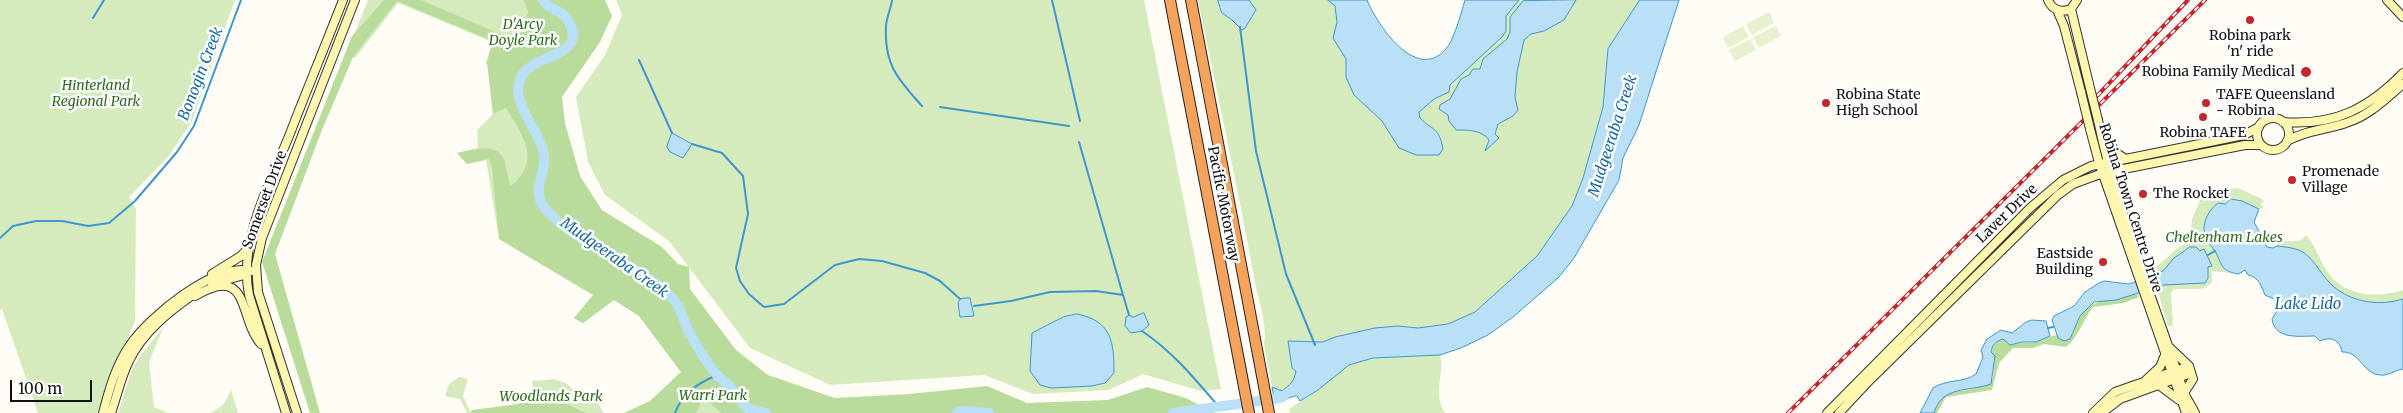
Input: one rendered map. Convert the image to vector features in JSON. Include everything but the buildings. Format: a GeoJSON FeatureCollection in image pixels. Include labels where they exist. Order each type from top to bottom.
{"type":"FeatureCollection","features":[{"type":"Feature","properties":{"kind":"highway","name":"Pacific Motorway"},"geometry":{"type":"LineString","coordinates":[[1170,0],[1249,413]]}},
{"type":"Feature","properties":{"kind":"highway","name":"Pacific Motorway"},"geometry":{"type":"LineString","coordinates":[[1191,0],[1269,413]]}},
{"type":"Feature","properties":{"kind":"street","name":"Somerset Drive"},"geometry":{"type":"LineString","coordinates":[[286,413],[251,304],[246,272],[249,247],[258,212],[343,0]]}},
{"type":"Feature","properties":{"kind":"street","name":"Somerset Drive"},"geometry":{"type":"LineString","coordinates":[[297,413],[264,312],[256,272],[262,238],[355,0]]}},
{"type":"Feature","properties":{"kind":"street"},"geometry":{"type":"LineString","coordinates":[[2048,0],[2051,6],[2057,10],[2071,9],[2077,0]]}},
{"type":"Feature","properties":{"kind":"street"},"geometry":{"type":"LineString","coordinates":[[2387,0],[2403,17]]}},
{"type":"Feature","properties":{"kind":"street","name":"Robina Town Centre Drive"},"geometry":{"type":"LineString","coordinates":[[2071,9],[2098,120],[2103,162]]}},
{"type":"Feature","properties":{"kind":"street","name":"Robina Town Centre Drive"},"geometry":{"type":"LineString","coordinates":[[2057,10],[2064,26],[2090,128],[2149,297],[2169,346],[2175,375]]}},
{"type":"Feature","properties":{"kind":"street"},"geometry":{"type":"LineString","coordinates":[[330,31],[341,35]]}},
{"type":"Feature","properties":{"kind":"street"},"geometry":{"type":"LineString","coordinates":[[2403,73],[2371,102],[2351,113],[2310,123],[2283,122],[2270,119],[2263,122],[2259,127],[2257,136],[2261,145],[2275,150],[2282,147],[2287,141],[2306,132],[2362,117],[2403,84]]}},
{"type":"Feature","properties":{"kind":"street"},"geometry":{"type":"LineString","coordinates":[[2283,122],[2288,131],[2287,141]]}},
{"type":"Feature","properties":{"kind":"street","name":"Laver Drive"},"geometry":{"type":"LineString","coordinates":[[1827,413],[2042,197],[2070,176],[2103,162],[2244,135],[2259,127]]}},
{"type":"Feature","properties":{"kind":"street"},"geometry":{"type":"LineString","coordinates":[[2100,131],[2118,154],[2124,158]]}},
{"type":"Feature","properties":{"kind":"street","name":"Laver Drive"},"geometry":{"type":"LineString","coordinates":[[1838,413],[2058,195],[2073,184],[2106,172],[2245,144],[2261,145]]}},
{"type":"Feature","properties":{"kind":"street"},"geometry":{"type":"LineString","coordinates":[[106,401],[112,399],[123,368],[148,332],[205,278],[241,256],[249,247]]}},
{"type":"Feature","properties":{"kind":"street"},"geometry":{"type":"LineString","coordinates":[[103,413],[117,369],[130,345],[149,322],[217,276],[256,272]]}},
{"type":"Feature","properties":{"kind":"street"},"geometry":{"type":"LineString","coordinates":[[184,298],[213,287],[233,289],[242,299],[256,338],[264,347]]}},
{"type":"Feature","properties":{"kind":"street","name":"Robina Town Centre Drive"},"geometry":{"type":"LineString","coordinates":[[2149,297],[2165,355],[2175,375]]}},
{"type":"Feature","properties":{"kind":"street"},"geometry":{"type":"LineString","coordinates":[[2169,346],[2190,370],[2193,379],[2184,393]]}},
{"type":"Feature","properties":{"kind":"street"},"geometry":{"type":"LineString","coordinates":[[2143,383],[2160,367],[2165,355]]}},
{"type":"Feature","properties":{"kind":"street"},"geometry":{"type":"LineString","coordinates":[[111,413],[129,359]]}},
{"type":"Feature","properties":{"kind":"street"},"geometry":{"type":"LineString","coordinates":[[2092,413],[2115,392],[2190,370]]}},
{"type":"Feature","properties":{"kind":"street"},"geometry":{"type":"LineString","coordinates":[[2102,413],[2120,399],[2159,385],[2175,375]]}},
{"type":"Feature","properties":{"kind":"street"},"geometry":{"type":"LineString","coordinates":[[2175,375],[2195,413]]}},
{"type":"Feature","properties":{"kind":"street"},"geometry":{"type":"LineString","coordinates":[[2175,375],[2181,402],[2186,413]]}},
{"type":"Feature","properties":{"kind":"street"},"geometry":{"type":"LineString","coordinates":[[2159,385],[2181,402]]}},
{"type":"Feature","properties":{"kind":"green space","name":"Hinterland Regional Park"},"geometry":{"type":"Polygon","coordinates":[[[0,0],[235,0],[192,121],[168,157],[129,197],[136,209],[135,321],[97,413],[38,413],[2,309],[0,310],[0,0]]]}},
{"type":"Feature","properties":{"kind":"green space","name":"D'Arcy Doyle Park"},"geometry":{"type":"Polygon","coordinates":[[[368,0],[543,0],[529,124],[766,413],[624,413],[650,401],[681,372],[639,316],[614,300],[583,323],[574,318],[593,295],[499,239],[486,160],[467,164],[457,153],[478,148],[477,130],[493,114],[489,69],[486,63],[492,42],[398,3],[355,58],[346,55],[368,0]]]}},
{"type":"Feature","properties":{"kind":"green space","name":"Warri Park"},"geometry":{"type":"Polygon","coordinates":[[[384,0],[421,0],[507,37],[521,33],[528,12],[524,0],[605,0],[612,16],[600,42],[562,97],[565,123],[580,176],[602,210],[662,247],[678,264],[689,267],[690,289],[736,350],[768,375],[835,398],[909,394],[987,386],[1027,403],[1108,400],[1147,387],[1186,398],[1214,413],[721,413],[704,397],[696,413],[624,413],[650,401],[681,372],[639,316],[614,300],[583,323],[574,318],[593,295],[499,239],[492,168],[489,159],[467,164],[457,153],[483,148],[496,150],[504,159],[511,186],[526,167],[528,157],[523,138],[506,108],[493,114],[487,62],[493,41],[397,1],[353,57],[322,130],[275,254],[320,413],[310,413],[262,262],[352,36],[384,0]]]}},
{"type":"Feature","properties":{"kind":"green space"},"geometry":{"type":"Polygon","coordinates":[[[616,0],[1144,0],[1221,389],[1201,391],[1143,374],[1109,390],[1033,394],[984,375],[830,385],[750,348],[669,241],[605,195],[588,162],[576,97],[605,55],[622,15],[616,0]]]}},
{"type":"Feature","properties":{"kind":"green space"},"geometry":{"type":"Polygon","coordinates":[[[1198,0],[1350,0],[1370,51],[1435,71],[1492,0],[1640,0],[1608,49],[1603,107],[1583,178],[1572,206],[1537,256],[1475,312],[1448,324],[1418,328],[1398,326],[1375,328],[1323,342],[1293,341],[1289,346],[1292,368],[1296,371],[1294,379],[1291,384],[1280,392],[1272,387],[1264,344],[1265,329],[1198,0]]]}},
{"type":"Feature","properties":{"kind":"green space"},"geometry":{"type":"Polygon","coordinates":[[[1769,12],[1774,23],[1752,35],[1746,24],[1769,12]]]}},
{"type":"Feature","properties":{"kind":"green space"},"geometry":{"type":"Polygon","coordinates":[[[1743,26],[1749,37],[1728,48],[1723,37],[1743,26]]]}},
{"type":"Feature","properties":{"kind":"green space"},"geometry":{"type":"Polygon","coordinates":[[[1776,26],[1781,36],[1759,48],[1753,37],[1776,26]]]}},
{"type":"Feature","properties":{"kind":"green space"},"geometry":{"type":"Polygon","coordinates":[[[1750,39],[1756,50],[1735,61],[1729,50],[1750,39]]]}},
{"type":"Feature","properties":{"kind":"green space","name":"Lake Lido"},"geometry":{"type":"Polygon","coordinates":[[[2238,188],[2264,200],[2261,204],[2264,207],[2259,209],[2254,222],[2267,247],[2273,248],[2283,241],[2300,241],[2306,235],[2330,275],[2345,288],[2355,292],[2374,295],[2403,290],[2403,369],[2386,375],[2374,374],[2353,355],[2342,352],[2334,340],[2320,341],[2315,336],[2295,337],[2278,331],[2272,319],[2278,308],[2276,302],[2265,295],[2257,280],[2248,275],[2245,270],[2239,274],[2212,271],[2212,283],[2202,289],[2175,289],[2171,292],[2173,326],[2168,326],[2152,271],[2180,246],[2190,242],[2192,219],[2200,200],[2222,189],[2238,188]]]}},
{"type":"Feature","properties":{"kind":"green space"},"geometry":{"type":"Polygon","coordinates":[[[2138,294],[2139,297],[2124,303],[2093,307],[2075,338],[2066,347],[2044,344],[2033,348],[2013,348],[1999,363],[1992,390],[1946,397],[1937,413],[1934,413],[1940,400],[1948,393],[1977,387],[1993,378],[1995,356],[1991,353],[1993,346],[1999,341],[2004,339],[2010,345],[2033,343],[2057,335],[2058,338],[2073,334],[2083,312],[2090,306],[2106,300],[2138,294]]]}},
{"type":"Feature","properties":{"kind":"green space"},"geometry":{"type":"Polygon","coordinates":[[[164,326],[149,362],[154,407],[168,413],[118,413],[131,372],[137,360],[164,326]]]}},
{"type":"Feature","properties":{"kind":"green space"},"geometry":{"type":"Polygon","coordinates":[[[1440,355],[1439,397],[1445,413],[1290,413],[1289,409],[1318,390],[1349,365],[1373,358],[1440,355]]]}},
{"type":"Feature","properties":{"kind":"green space","name":"Woodlands Park"},"geometry":{"type":"Polygon","coordinates":[[[459,377],[468,379],[463,396],[471,413],[467,413],[460,399],[445,396],[449,384],[459,377]]]}},
{"type":"Feature","properties":{"kind":"green space","name":"Woodlands Park"},"geometry":{"type":"Polygon","coordinates":[[[554,379],[566,383],[580,395],[592,395],[604,413],[477,413],[534,403],[532,381],[554,379]]]}},
{"type":"Feature","properties":{"kind":"green space"},"geometry":{"type":"Polygon","coordinates":[[[231,390],[238,413],[211,413],[224,404],[231,390]]]}},
{"type":"Feature","properties":{"kind":"green space"},"geometry":{"type":"Polygon","coordinates":[[[536,396],[556,399],[586,413],[470,413],[472,410],[518,404],[536,396]]]}},
{"type":"Feature","properties":{"kind":"water"},"geometry":{"type":"Polygon","coordinates":[[[1218,0],[1249,0],[1256,10],[1242,30],[1222,13],[1218,0]]]}},
{"type":"Feature","properties":{"kind":"water"},"geometry":{"type":"Polygon","coordinates":[[[1328,0],[1367,0],[1379,22],[1398,46],[1410,55],[1422,59],[1433,58],[1448,46],[1457,26],[1465,0],[1519,0],[1506,16],[1506,31],[1502,37],[1450,85],[1449,92],[1434,99],[1419,112],[1420,118],[1435,130],[1440,137],[1443,149],[1439,155],[1416,155],[1399,148],[1382,121],[1354,95],[1346,77],[1346,59],[1333,38],[1337,22],[1335,6],[1328,0]]]}},
{"type":"Feature","properties":{"kind":"water"},"geometry":{"type":"Polygon","coordinates":[[[1576,0],[1564,20],[1544,31],[1531,34],[1524,40],[1517,72],[1515,97],[1518,110],[1513,116],[1498,124],[1495,134],[1499,138],[1485,151],[1489,140],[1483,134],[1474,131],[1456,130],[1449,121],[1448,115],[1439,109],[1440,105],[1450,99],[1461,79],[1469,75],[1473,69],[1480,69],[1483,59],[1507,39],[1510,32],[1510,17],[1523,1],[1576,0]]]}},
{"type":"Feature","properties":{"kind":"water"},"geometry":{"type":"Polygon","coordinates":[[[1640,0],[1679,0],[1639,125],[1623,158],[1619,180],[1574,258],[1559,277],[1513,317],[1488,335],[1461,348],[1440,355],[1373,358],[1349,365],[1318,390],[1300,401],[1297,396],[1275,402],[1272,387],[1282,391],[1293,381],[1296,371],[1292,368],[1288,341],[1323,342],[1335,337],[1375,328],[1398,326],[1418,328],[1448,324],[1475,312],[1537,256],[1572,206],[1583,178],[1603,107],[1608,49],[1640,0]]]}},
{"type":"Feature","properties":{"kind":"water"},"geometry":{"type":"Polygon","coordinates":[[[672,133],[692,144],[683,158],[670,152],[667,147],[672,133]]]}},
{"type":"Feature","properties":{"kind":"water","name":"Lake Lido"},"geometry":{"type":"Polygon","coordinates":[[[2231,199],[2242,201],[2259,209],[2254,222],[2267,247],[2273,248],[2277,246],[2303,252],[2334,287],[2350,297],[2367,302],[2403,299],[2403,369],[2386,375],[2374,374],[2353,355],[2342,352],[2334,340],[2320,341],[2315,336],[2295,336],[2278,331],[2272,319],[2278,309],[2274,299],[2265,295],[2257,280],[2248,275],[2245,270],[2239,274],[2225,269],[2205,237],[2204,226],[2211,210],[2218,203],[2225,204],[2231,199]]]}},
{"type":"Feature","properties":{"kind":"water"},"geometry":{"type":"Polygon","coordinates":[[[2190,247],[2196,247],[2200,251],[2204,249],[2212,266],[2208,267],[2208,278],[2205,283],[2164,285],[2116,300],[2094,302],[2080,316],[2070,339],[2064,341],[2058,338],[2052,320],[2054,316],[2074,306],[2085,292],[2104,281],[2129,284],[2155,275],[2164,270],[2173,259],[2190,247]]]}},
{"type":"Feature","properties":{"kind":"water"},"geometry":{"type":"Polygon","coordinates":[[[970,298],[974,316],[960,317],[958,303],[960,299],[970,298]]]}},
{"type":"Feature","properties":{"kind":"water"},"geometry":{"type":"Polygon","coordinates":[[[1144,313],[1149,325],[1142,331],[1131,333],[1125,326],[1126,317],[1129,315],[1133,317],[1144,313]]]}},
{"type":"Feature","properties":{"kind":"water"},"geometry":{"type":"Polygon","coordinates":[[[1077,314],[1098,322],[1109,334],[1112,343],[1114,373],[1105,383],[1092,386],[1051,388],[1040,385],[1030,371],[1032,333],[1063,317],[1077,314]]]}},
{"type":"Feature","properties":{"kind":"water"},"geometry":{"type":"Polygon","coordinates":[[[2032,320],[2046,321],[2050,336],[2036,342],[2022,342],[2010,345],[2003,339],[1998,341],[1993,345],[1991,352],[1995,356],[1991,384],[1957,391],[1943,398],[1934,413],[1920,413],[1933,388],[1944,383],[1966,379],[1976,374],[1983,357],[1981,350],[1987,339],[2001,330],[2012,333],[2026,322],[2032,320]]]}},
{"type":"Feature","properties":{"kind":"waterway"},"geometry":{"type":"LineString","coordinates":[[93,18],[104,0]]}},
{"type":"Feature","properties":{"kind":"waterway","name":"Bonogin Creek"},"geometry":{"type":"LineString","coordinates":[[0,238],[13,226],[36,221],[62,221],[88,226],[109,223],[135,201],[177,152],[194,126],[241,0]]}},
{"type":"Feature","properties":{"kind":"waterway","name":"Mudgeeraba Creek"},"geometry":{"type":"LineString","coordinates":[[543,0],[568,20],[573,34],[570,44],[526,70],[519,81],[521,105],[538,137],[543,152],[544,166],[539,195],[544,207],[557,221],[573,233],[643,274],[659,286],[676,302],[694,341],[717,375],[737,394],[747,408],[766,413]]}},
{"type":"Feature","properties":{"kind":"waterway"},"geometry":{"type":"LineString","coordinates":[[892,0],[886,27],[887,52],[894,71],[922,106]]}},
{"type":"Feature","properties":{"kind":"waterway"},"geometry":{"type":"LineString","coordinates":[[1052,0],[1080,121]]}},
{"type":"Feature","properties":{"kind":"waterway"},"geometry":{"type":"LineString","coordinates":[[1240,27],[1256,151],[1286,274],[1315,345]]}},
{"type":"Feature","properties":{"kind":"waterway"},"geometry":{"type":"LineString","coordinates":[[639,60],[672,133]]}},
{"type":"Feature","properties":{"kind":"waterway"},"geometry":{"type":"LineString","coordinates":[[940,107],[1069,126]]}},
{"type":"Feature","properties":{"kind":"waterway"},"geometry":{"type":"LineString","coordinates":[[1079,142],[1123,295]]}},
{"type":"Feature","properties":{"kind":"waterway"},"geometry":{"type":"LineString","coordinates":[[692,144],[722,153],[743,176],[748,214],[736,268],[740,281],[749,294],[764,307],[784,304],[835,265],[859,259],[882,261],[925,273],[940,281],[960,299]]}},
{"type":"Feature","properties":{"kind":"waterway"},"geometry":{"type":"LineString","coordinates":[[2208,255],[2215,251]]}},
{"type":"Feature","properties":{"kind":"waterway"},"geometry":{"type":"LineString","coordinates":[[974,306],[1011,301],[1050,292],[1096,291],[1123,295],[1129,315]]}},
{"type":"Feature","properties":{"kind":"waterway"},"geometry":{"type":"LineString","coordinates":[[2048,328],[2053,327]]}},
{"type":"Feature","properties":{"kind":"waterway"},"geometry":{"type":"LineString","coordinates":[[1142,331],[1174,357],[1219,407]]}},
{"type":"Feature","properties":{"kind":"waterway"},"geometry":{"type":"LineString","coordinates":[[675,413],[682,399],[687,394],[703,382],[717,375]]}},
{"type":"Feature","properties":{"kind":"waterway","name":"Mudgeeraba Creek"},"geometry":{"type":"LineString","coordinates":[[1173,413],[1281,398],[1285,395]]}},
{"type":"Feature","properties":{"kind":"waterway","name":"Mudgeeraba Creek"},"geometry":{"type":"LineString","coordinates":[[957,413],[962,411],[989,413]]}},
{"type":"Feature","properties":{"kind":"railway"},"geometry":{"type":"LineString","coordinates":[[2097,96],[2188,0]]}},
{"type":"Feature","properties":{"kind":"railway"},"geometry":{"type":"LineString","coordinates":[[1788,413],[2205,0]]}},
{"type":"Feature","properties":{"kind":"place","name":"Robina park 'n' ride"},"geometry":{"type":"Point","coordinates":[2250,20]}},
{"type":"Feature","properties":{"kind":"place","name":"Robina Family Medical"},"geometry":{"type":"Point","coordinates":[2306,72]}},
{"type":"Feature","properties":{"kind":"place","name":"Robina State High School"},"geometry":{"type":"Point","coordinates":[1826,103]}},
{"type":"Feature","properties":{"kind":"place","name":"TAFE Queensland - Robina"},"geometry":{"type":"Point","coordinates":[2206,103]}},
{"type":"Feature","properties":{"kind":"place","name":"Robina TAFE"},"geometry":{"type":"Point","coordinates":[2203,117]}},
{"type":"Feature","properties":{"kind":"place","name":"Promenade Village"},"geometry":{"type":"Point","coordinates":[2292,180]}},
{"type":"Feature","properties":{"kind":"place","name":"The Rocket"},"geometry":{"type":"Point","coordinates":[2143,194]}},
{"type":"Feature","properties":{"kind":"place","name":"Eastside Building"},"geometry":{"type":"Point","coordinates":[2103,262]}},
{"type":"Feature","properties":{"kind":"park label","name":"Cheltenham Lakes"},"geometry":{"type":"Point","coordinates":[2224,238]}}]}
